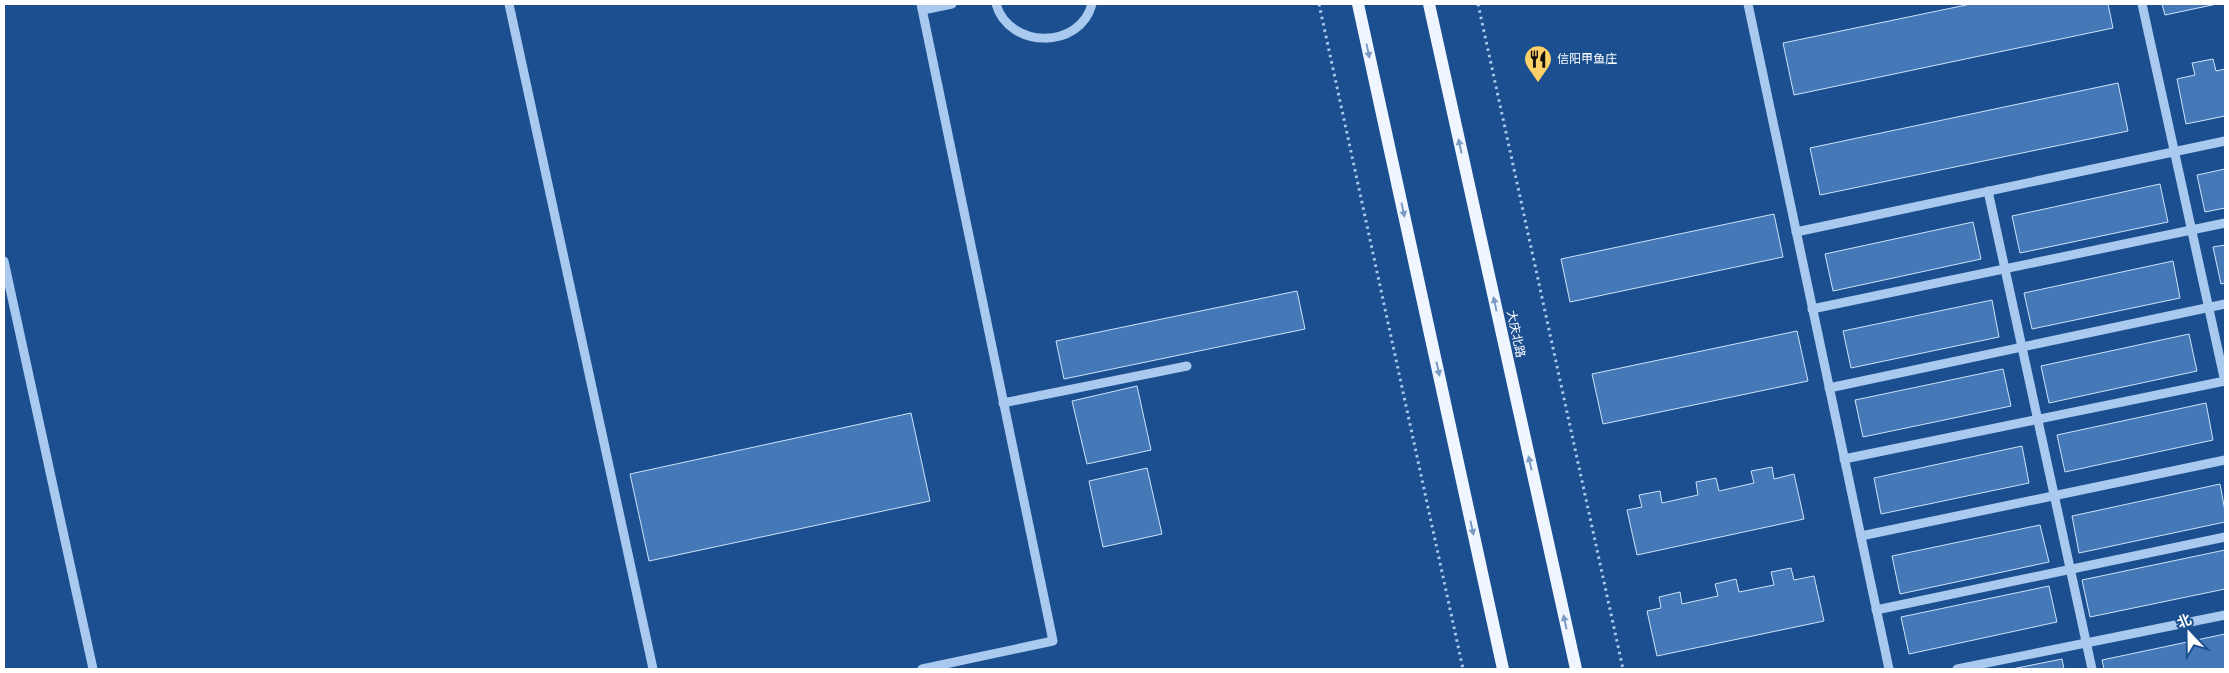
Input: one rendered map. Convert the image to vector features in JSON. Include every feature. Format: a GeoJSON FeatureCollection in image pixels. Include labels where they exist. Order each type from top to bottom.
{"type":"FeatureCollection","features":[{"type":"Feature","properties":{"kind":"main road"},"geometry":{"type":"LineString","coordinates":[[1358,4],[1503,669]]}},
{"type":"Feature","properties":{"kind":"main road","name":"大庆北路"},"geometry":{"type":"LineString","coordinates":[[1429,4],[1576,669]]}},
{"type":"Feature","properties":{"kind":"street"},"geometry":{"type":"LineString","coordinates":[[509,4],[653,669]]}},
{"type":"Feature","properties":{"kind":"street"},"geometry":{"type":"LineString","coordinates":[[922,669],[1053,641],[922,7],[952,4]]}},
{"type":"Feature","properties":{"kind":"street"},"geometry":{"type":"LineString","coordinates":[[996,4],[998,11],[1007,24],[1021,34],[1036,39],[1053,39],[1069,33],[1082,23],[1092,4]]}},
{"type":"Feature","properties":{"kind":"street"},"geometry":{"type":"LineString","coordinates":[[1748,4],[1889,669]]}},
{"type":"Feature","properties":{"kind":"street"},"geometry":{"type":"LineString","coordinates":[[1844,459],[2225,381],[2142,4]]}},
{"type":"Feature","properties":{"kind":"street"},"geometry":{"type":"LineString","coordinates":[[1796,232],[2225,141]]}},
{"type":"Feature","properties":{"kind":"street"},"geometry":{"type":"LineString","coordinates":[[1988,191],[2092,669]]}},
{"type":"Feature","properties":{"kind":"street"},"geometry":{"type":"LineString","coordinates":[[1812,308],[2225,222]]}},
{"type":"Feature","properties":{"kind":"street"},"geometry":{"type":"LineString","coordinates":[[4,261],[93,669]]}},
{"type":"Feature","properties":{"kind":"street"},"geometry":{"type":"LineString","coordinates":[[1829,388],[2225,304]]}},
{"type":"Feature","properties":{"kind":"street"},"geometry":{"type":"LineString","coordinates":[[1003,403],[1187,366]]}},
{"type":"Feature","properties":{"kind":"street"},"geometry":{"type":"LineString","coordinates":[[1861,536],[2225,460]]}},
{"type":"Feature","properties":{"kind":"street"},"geometry":{"type":"LineString","coordinates":[[1876,610],[2225,537]]}},
{"type":"Feature","properties":{"kind":"street"},"geometry":{"type":"LineString","coordinates":[[1957,669],[2225,615]]}},
{"type":"Feature","properties":{"kind":"path"},"geometry":{"type":"LineString","coordinates":[[1320,4],[1463,669]]}},
{"type":"Feature","properties":{"kind":"path"},"geometry":{"type":"LineString","coordinates":[[1478,4],[1623,669]]}},
{"type":"Feature","properties":{"kind":"building"},"geometry":{"type":"Polygon","coordinates":[[[1971,4],[2108,4],[2113,28],[1794,95],[1783,43],[1971,4]]]}},
{"type":"Feature","properties":{"kind":"building"},"geometry":{"type":"Polygon","coordinates":[[[2162,4],[2217,4],[2165,15],[2162,4]]]}},
{"type":"Feature","properties":{"kind":"building"},"geometry":{"type":"Polygon","coordinates":[[[2213,59],[2216,71],[2225,69],[2225,116],[2186,124],[2177,79],[2195,75],[2192,63],[2213,59]]]}},
{"type":"Feature","properties":{"kind":"building"},"geometry":{"type":"Polygon","coordinates":[[[2118,83],[2128,131],[1820,195],[1810,148],[2118,83]]]}},
{"type":"Feature","properties":{"kind":"building"},"geometry":{"type":"Polygon","coordinates":[[[2225,169],[2225,208],[2205,212],[2197,175],[2225,169]]]}},
{"type":"Feature","properties":{"kind":"building"},"geometry":{"type":"Polygon","coordinates":[[[2160,184],[2168,222],[2020,253],[2012,216],[2160,184]]]}},
{"type":"Feature","properties":{"kind":"building"},"geometry":{"type":"Polygon","coordinates":[[[1774,214],[1783,257],[1570,302],[1561,259],[1774,214]]]}},
{"type":"Feature","properties":{"kind":"building"},"geometry":{"type":"Polygon","coordinates":[[[1973,222],[1981,259],[1833,291],[1825,254],[1973,222]]]}},
{"type":"Feature","properties":{"kind":"building"},"geometry":{"type":"Polygon","coordinates":[[[2225,245],[2225,283],[2221,284],[2213,247],[2225,245]]]}},
{"type":"Feature","properties":{"kind":"building"},"geometry":{"type":"Polygon","coordinates":[[[2173,261],[2180,298],[2032,329],[2024,293],[2173,261]]]}},
{"type":"Feature","properties":{"kind":"building"},"geometry":{"type":"Polygon","coordinates":[[[1297,291],[1305,329],[1064,379],[1056,341],[1297,291]]]}},
{"type":"Feature","properties":{"kind":"building"},"geometry":{"type":"Polygon","coordinates":[[[1992,300],[1999,337],[1851,368],[1843,331],[1992,300]]]}},
{"type":"Feature","properties":{"kind":"building"},"geometry":{"type":"Polygon","coordinates":[[[1797,331],[1808,381],[1603,424],[1592,374],[1797,331]]]}},
{"type":"Feature","properties":{"kind":"building"},"geometry":{"type":"Polygon","coordinates":[[[2189,334],[2197,371],[2049,403],[2041,366],[2189,334]]]}},
{"type":"Feature","properties":{"kind":"building"},"geometry":{"type":"Polygon","coordinates":[[[2003,369],[2011,406],[1863,437],[1855,400],[2003,369]]]}},
{"type":"Feature","properties":{"kind":"building"},"geometry":{"type":"Polygon","coordinates":[[[1137,386],[1151,450],[1087,464],[1072,401],[1137,386]]]}},
{"type":"Feature","properties":{"kind":"building"},"geometry":{"type":"Polygon","coordinates":[[[2206,403],[2213,440],[2065,472],[2057,435],[2206,403]]]}},
{"type":"Feature","properties":{"kind":"building"},"geometry":{"type":"Polygon","coordinates":[[[911,413],[930,501],[649,561],[630,474],[911,413]]]}},
{"type":"Feature","properties":{"kind":"building"},"geometry":{"type":"Polygon","coordinates":[[[2022,446],[2029,483],[1881,514],[1874,478],[2022,446]]]}},
{"type":"Feature","properties":{"kind":"building"},"geometry":{"type":"Polygon","coordinates":[[[1772,467],[1774,479],[1794,474],[1804,519],[1637,555],[1627,510],[1642,507],[1639,495],[1660,491],[1662,503],[1698,495],[1696,482],[1716,478],[1719,491],[1754,483],[1751,471],[1772,467]]]}},
{"type":"Feature","properties":{"kind":"building"},"geometry":{"type":"Polygon","coordinates":[[[1147,468],[1162,534],[1103,547],[1089,481],[1147,468]]]}},
{"type":"Feature","properties":{"kind":"building"},"geometry":{"type":"Polygon","coordinates":[[[2220,484],[2225,522],[2079,553],[2072,516],[2220,484]]]}},
{"type":"Feature","properties":{"kind":"building"},"geometry":{"type":"Polygon","coordinates":[[[2040,525],[2049,562],[1900,594],[1892,556],[2040,525]]]}},
{"type":"Feature","properties":{"kind":"building"},"geometry":{"type":"Polygon","coordinates":[[[2225,550],[2225,589],[2090,617],[2082,580],[2225,550]]]}},
{"type":"Feature","properties":{"kind":"building"},"geometry":{"type":"Polygon","coordinates":[[[1791,568],[1794,580],[1814,576],[1824,621],[1657,656],[1647,611],[1661,608],[1659,597],[1680,592],[1682,604],[1718,596],[1715,584],[1736,579],[1739,592],[1774,585],[1771,572],[1791,568]]]}},
{"type":"Feature","properties":{"kind":"building"},"geometry":{"type":"Polygon","coordinates":[[[2049,586],[2057,622],[1909,654],[1901,617],[2049,586]]]}},
{"type":"Feature","properties":{"kind":"building"},"geometry":{"type":"Polygon","coordinates":[[[2225,634],[2225,669],[2104,669],[2102,660],[2225,634]]]}},
{"type":"Feature","properties":{"kind":"building"},"geometry":{"type":"Polygon","coordinates":[[[2062,659],[2064,669],[2012,669],[2062,659]]]}},
{"type":"Feature","properties":{"kind":"place","name":"信阳甲鱼庄"},"geometry":{"type":"Point","coordinates":[1538,83]}}]}
